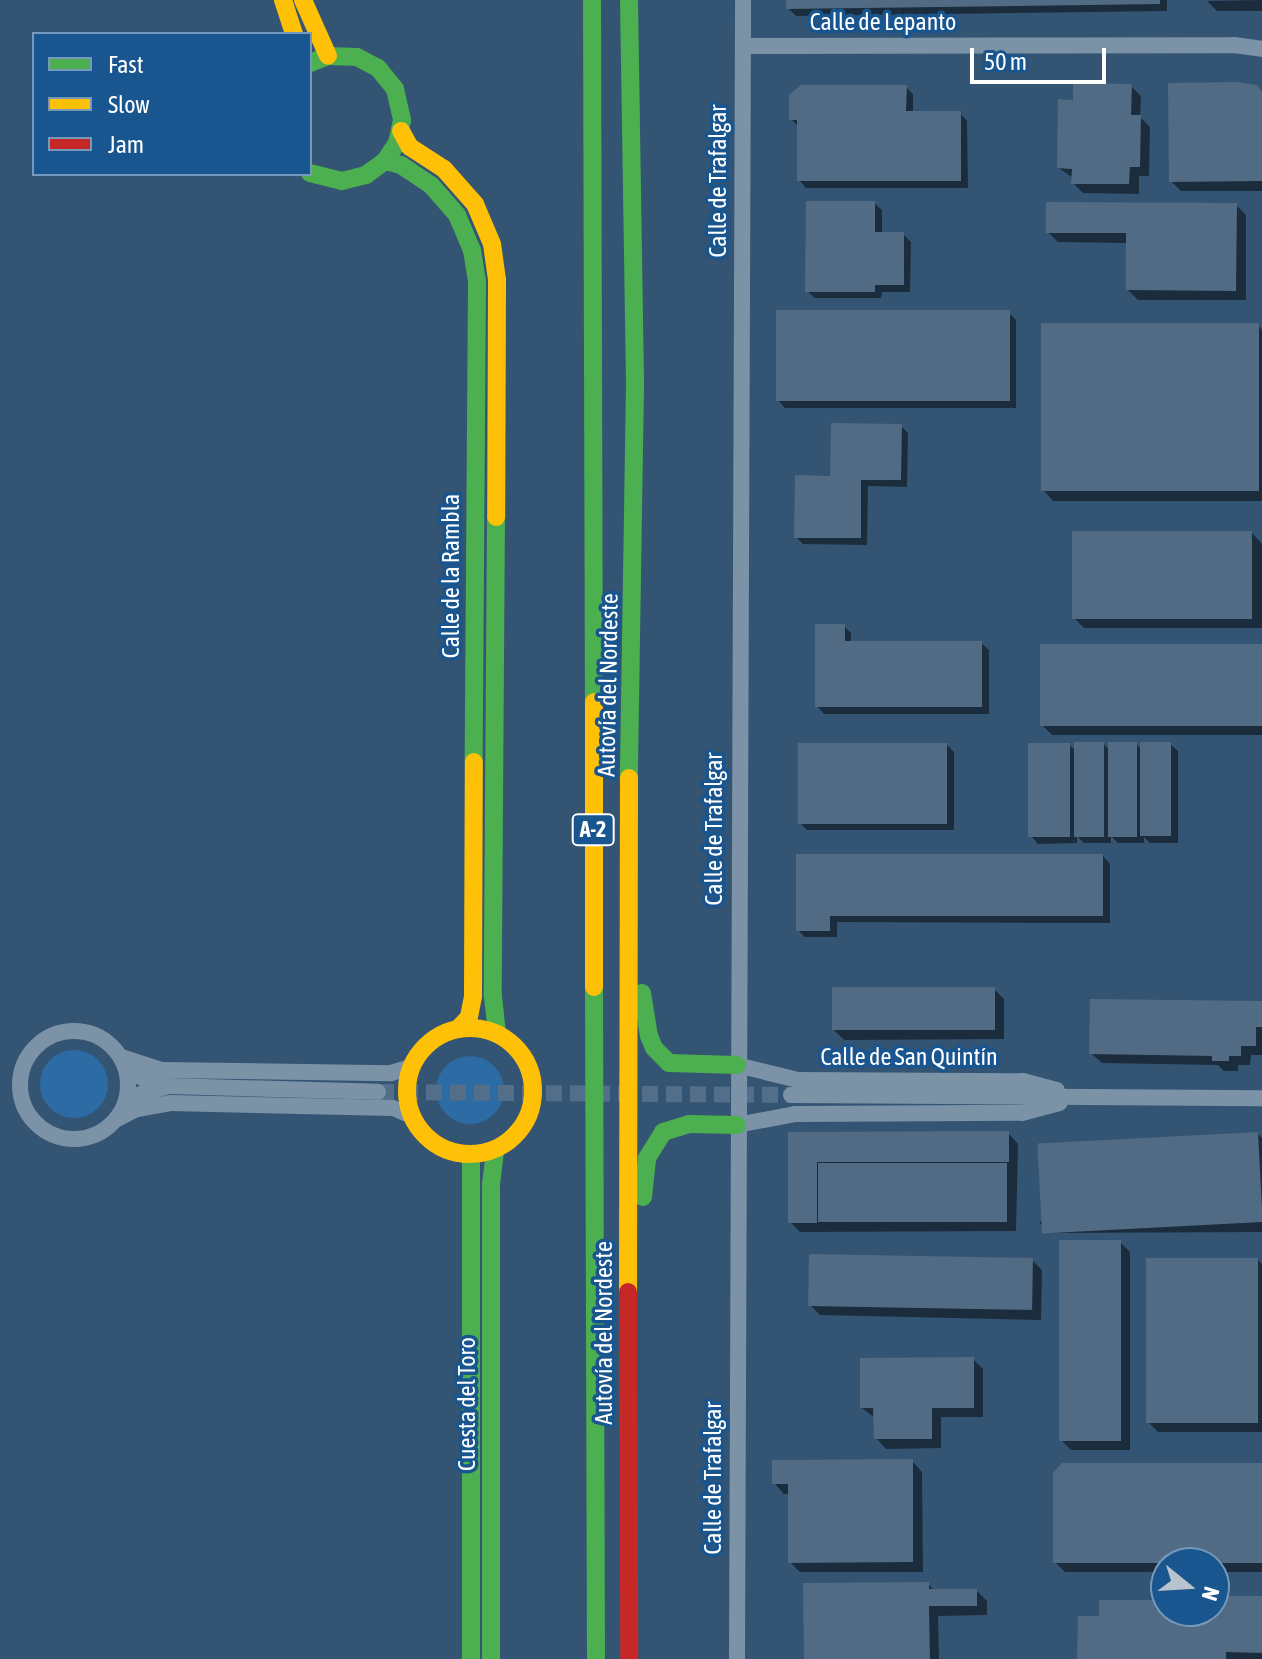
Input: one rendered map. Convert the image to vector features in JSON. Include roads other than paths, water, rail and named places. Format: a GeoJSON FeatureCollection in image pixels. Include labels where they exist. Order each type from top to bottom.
{"type":"FeatureCollection","features":[{"type":"Feature","properties":{"kind":"main road"},"geometry":{"type":"LineString","coordinates":[[283,0],[293,32]]}},
{"type":"Feature","properties":{"kind":"main road"},"geometry":{"type":"LineString","coordinates":[[303,0],[328,56]]}},
{"type":"Feature","properties":{"kind":"main road","name":"Autovía del Nordeste"},"geometry":{"type":"LineString","coordinates":[[592,0],[596,1659]]}},
{"type":"Feature","properties":{"kind":"main road","name":"Autovía del Nordeste"},"geometry":{"type":"LineString","coordinates":[[629,0],[635,385],[631,849],[627,956],[629,1659]]}},
{"type":"Feature","properties":{"kind":"main road"},"geometry":{"type":"LineString","coordinates":[[312,62],[328,56],[357,57],[378,68],[398,97],[401,131],[410,147],[444,169],[475,204],[492,244],[497,280],[493,996],[497,1034]]}},
{"type":"Feature","properties":{"kind":"main road"},"geometry":{"type":"LineString","coordinates":[[312,174],[320,178],[355,179],[385,161],[401,131]]}},
{"type":"Feature","properties":{"kind":"main road","name":"Calle de la Rambla"},"geometry":{"type":"LineString","coordinates":[[385,161],[401,165],[431,185],[457,215],[472,250],[477,281],[473,996],[469,1017],[458,1029]]}},
{"type":"Feature","properties":{"kind":"main road"},"geometry":{"type":"LineString","coordinates":[[631,849],[643,1009],[654,1048],[669,1063],[737,1065]]}},
{"type":"Feature","properties":{"kind":"main road"},"geometry":{"type":"LineString","coordinates":[[478,1028],[497,1034],[514,1045],[526,1062],[532,1082],[532,1102],[519,1129],[495,1149],[471,1154],[446,1150],[426,1137],[412,1116],[406,1092],[411,1067],[422,1049],[438,1036],[458,1029],[478,1028]]}},
{"type":"Feature","properties":{"kind":"main road"},"geometry":{"type":"LineString","coordinates":[[643,1659],[642,1222],[647,1158],[663,1132],[675,1126],[737,1125]]}},
{"type":"Feature","properties":{"kind":"main road","name":"Cuesta del Toro"},"geometry":{"type":"LineString","coordinates":[[491,1659],[491,1184],[495,1149]]}},
{"type":"Feature","properties":{"kind":"main road"},"geometry":{"type":"LineString","coordinates":[[471,1154],[471,1659]]}},
{"type":"Feature","properties":{"kind":"street","name":"Calle de Trafalgar"},"geometry":{"type":"LineString","coordinates":[[737,1659],[743,0]]}},
{"type":"Feature","properties":{"kind":"street","name":"Calle de Lepanto"},"geometry":{"type":"LineString","coordinates":[[743,46],[1234,45],[1262,49]]}},
{"type":"Feature","properties":{"kind":"street"},"geometry":{"type":"LineString","coordinates":[[169,1086],[138,1095],[105,1131],[89,1138],[55,1136],[40,1128],[29,1115],[20,1082],[24,1065],[46,1039],[61,1032],[78,1031],[95,1035],[147,1081],[169,1086],[378,1092]]}},
{"type":"Feature","properties":{"kind":"street"},"geometry":{"type":"LineString","coordinates":[[124,1063],[162,1070],[391,1073],[411,1067]]}},
{"type":"Feature","properties":{"kind":"street"},"geometry":{"type":"LineString","coordinates":[[122,1111],[124,1063]]}},
{"type":"Feature","properties":{"kind":"street","name":"Calle de San Quintín"},"geometry":{"type":"LineString","coordinates":[[737,1065],[798,1080],[1023,1081],[1081,1097]]}},
{"type":"Feature","properties":{"kind":"street","name":"Calle de San Quintín"},"geometry":{"type":"LineString","coordinates":[[791,1095],[1262,1098]]}},
{"type":"Feature","properties":{"kind":"street","name":"Calle de San Quintín"},"geometry":{"type":"LineString","coordinates":[[737,1125],[796,1114],[1022,1113],[1081,1097]]}},
{"type":"Feature","properties":{"kind":"street"},"geometry":{"type":"LineString","coordinates":[[122,1111],[170,1103],[393,1108],[412,1116]]}},
{"type":"Feature","properties":{"kind":"tunnel"},"geometry":{"type":"LineString","coordinates":[[378,1092],[791,1095]]}}]}
